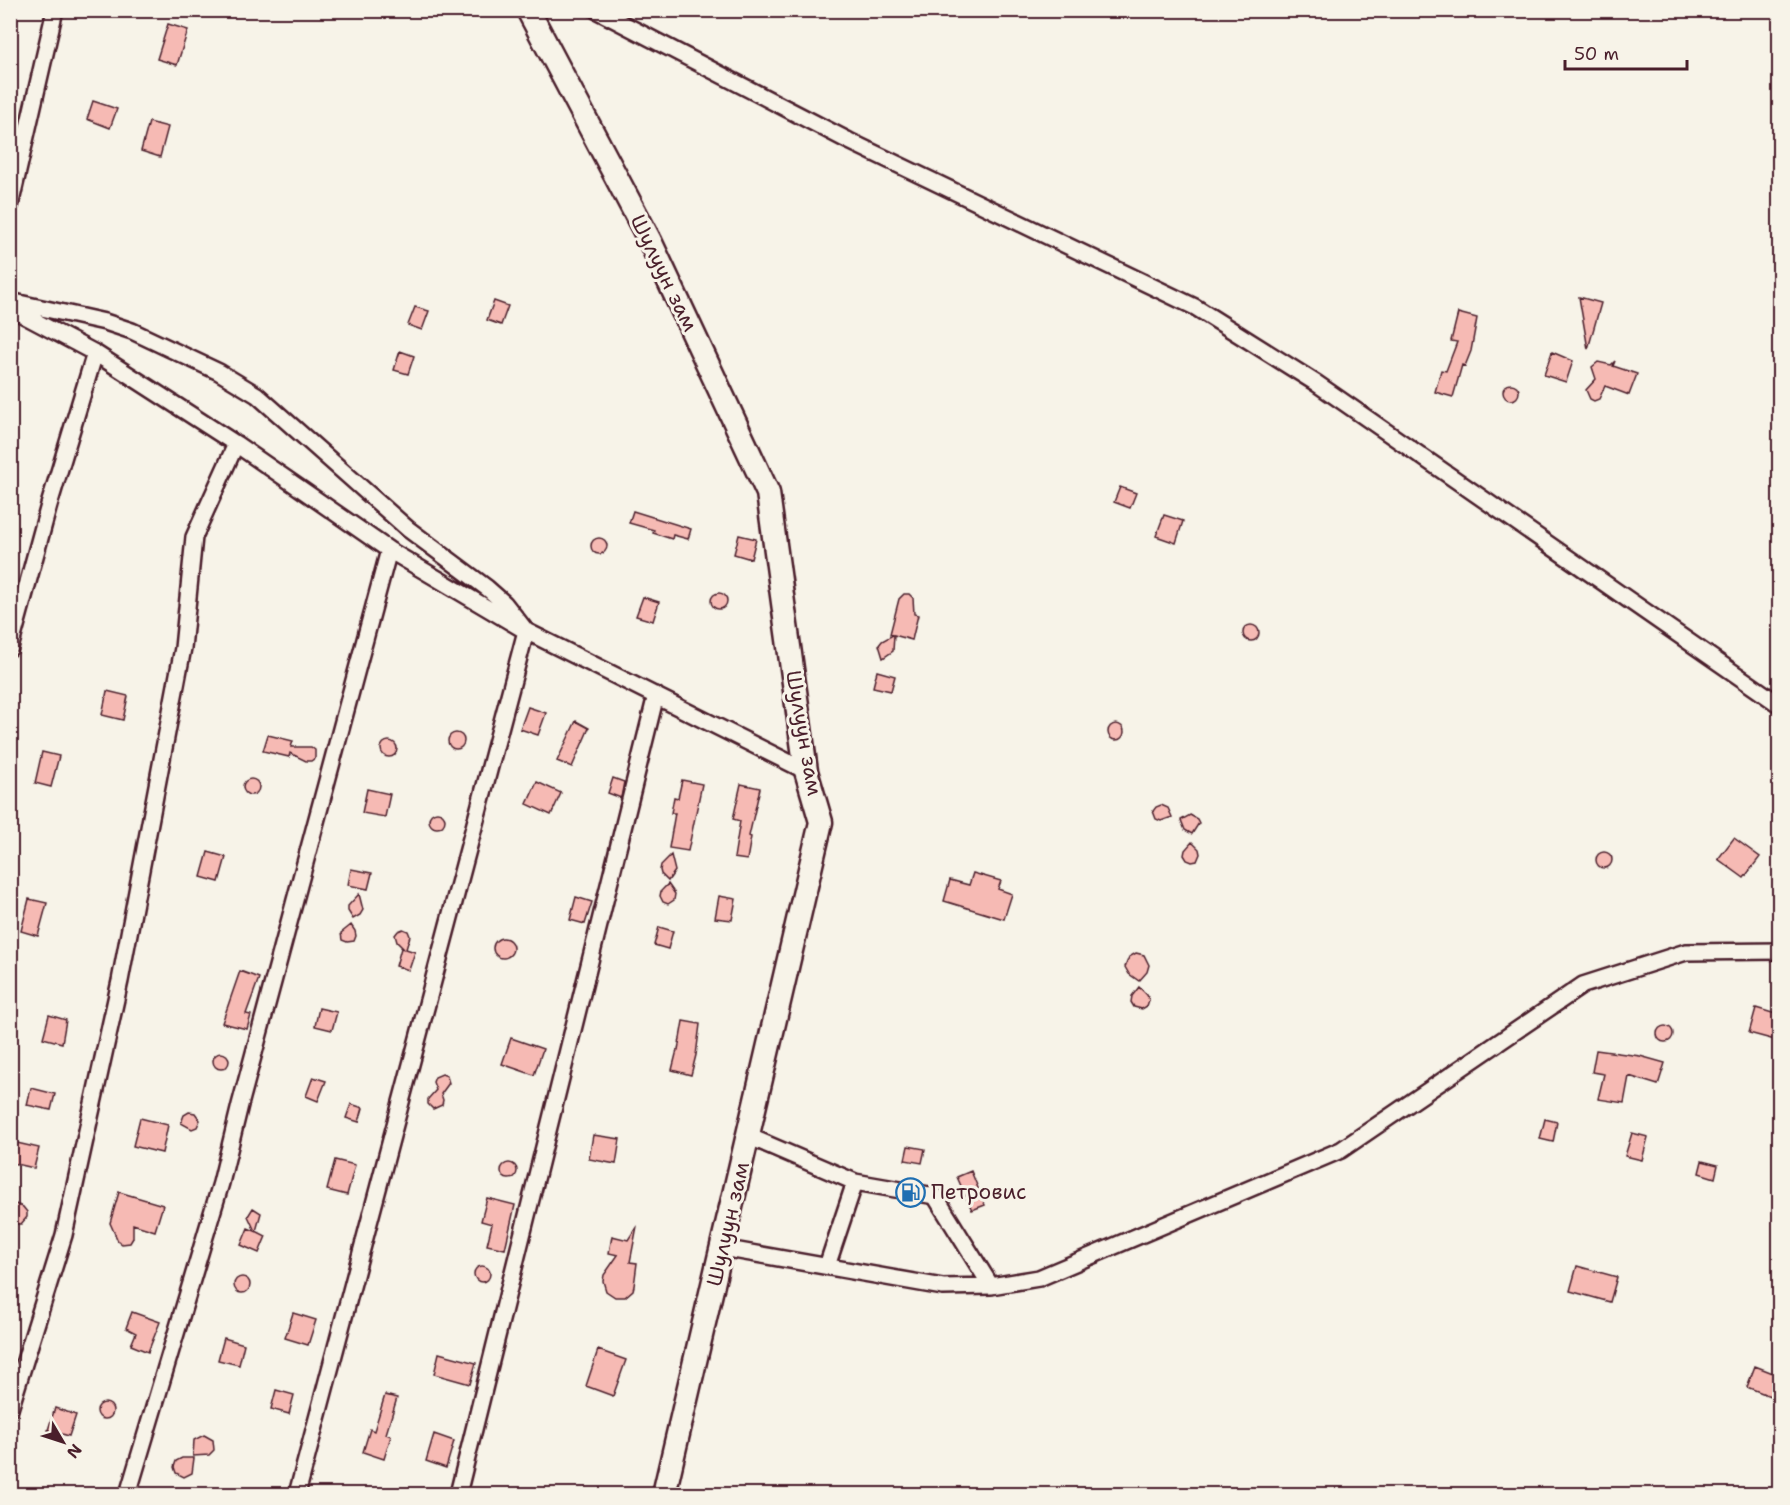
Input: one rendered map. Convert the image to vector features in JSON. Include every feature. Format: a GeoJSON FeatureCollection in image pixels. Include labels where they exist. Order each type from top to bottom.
{"type":"FeatureCollection","features":[{"type":"Feature","properties":{"kind":"street"},"geometry":{"type":"LineString","coordinates":[[10,206],[55,10]]}},
{"type":"Feature","properties":{"kind":"street","name":"Шулуун зам"},"geometry":{"type":"LineString","coordinates":[[528,10],[650,241],[768,493],[806,771],[821,822],[664,1494]]}},
{"type":"Feature","properties":{"kind":"street"},"geometry":{"type":"LineString","coordinates":[[596,10],[849,141],[1195,307],[1316,383],[1779,705]]}},
{"type":"Feature","properties":{"kind":"street"},"geometry":{"type":"LineString","coordinates":[[10,301],[105,322],[132,331],[219,372],[257,395],[408,529],[487,588],[504,603],[526,631]]}},
{"type":"Feature","properties":{"kind":"street"},"geometry":{"type":"LineString","coordinates":[[10,308],[95,353],[236,444],[389,550],[526,631],[806,771]]}},
{"type":"Feature","properties":{"kind":"street"},"geometry":{"type":"LineString","coordinates":[[10,648],[49,505],[95,353]]}},
{"type":"Feature","properties":{"kind":"street"},"geometry":{"type":"LineString","coordinates":[[10,1409],[64,1234],[120,981],[183,648],[194,537],[236,444]]}},
{"type":"Feature","properties":{"kind":"street"},"geometry":{"type":"LineString","coordinates":[[128,1494],[221,1183],[389,550]]}},
{"type":"Feature","properties":{"kind":"street"},"geometry":{"type":"LineString","coordinates":[[297,1494],[526,631]]}},
{"type":"Feature","properties":{"kind":"street"},"geometry":{"type":"LineString","coordinates":[[458,1494],[656,695]]}},
{"type":"Feature","properties":{"kind":"street"},"geometry":{"type":"LineString","coordinates":[[722,1248],[943,1287],[991,1286],[1039,1278],[1341,1150],[1583,985],[1686,952],[1779,951]]}},
{"type":"Feature","properties":{"kind":"street"},"geometry":{"type":"LineString","coordinates":[[748,1136],[855,1182],[935,1196],[991,1286]]}},
{"type":"Feature","properties":{"kind":"street"},"geometry":{"type":"LineString","coordinates":[[827,1266],[855,1182]]}},
{"type":"Feature","properties":{"kind":"building"},"geometry":{"type":"Polygon","coordinates":[[[168,24],[188,30],[177,65],[157,59],[168,24]]]}},
{"type":"Feature","properties":{"kind":"building"},"geometry":{"type":"Polygon","coordinates":[[[93,101],[117,109],[110,128],[87,119],[93,101]]]}},
{"type":"Feature","properties":{"kind":"building"},"geometry":{"type":"Polygon","coordinates":[[[149,122],[168,127],[160,157],[141,151],[149,122]]]}},
{"type":"Feature","properties":{"kind":"building"},"geometry":{"type":"Polygon","coordinates":[[[1579,297],[1601,303],[1588,349],[1579,297]]]}},
{"type":"Feature","properties":{"kind":"building"},"geometry":{"type":"Polygon","coordinates":[[[494,301],[508,306],[501,325],[487,320],[494,301]]]}},
{"type":"Feature","properties":{"kind":"building"},"geometry":{"type":"Polygon","coordinates":[[[415,307],[429,311],[422,330],[408,325],[415,307]]]}},
{"type":"Feature","properties":{"kind":"building"},"geometry":{"type":"Polygon","coordinates":[[[1458,313],[1477,318],[1471,351],[1465,366],[1462,365],[1453,397],[1435,392],[1441,370],[1446,371],[1457,342],[1451,341],[1458,313]]]}},
{"type":"Feature","properties":{"kind":"building"},"geometry":{"type":"Polygon","coordinates":[[[400,351],[414,356],[408,374],[394,370],[400,351]]]}},
{"type":"Feature","properties":{"kind":"building"},"geometry":{"type":"Polygon","coordinates":[[[1552,352],[1573,361],[1566,382],[1544,375],[1552,352]]]}},
{"type":"Feature","properties":{"kind":"building"},"geometry":{"type":"Polygon","coordinates":[[[1615,361],[1613,366],[1637,374],[1629,395],[1605,386],[1599,399],[1594,401],[1590,399],[1586,390],[1596,379],[1592,367],[1598,362],[1611,365],[1615,361]]]}},
{"type":"Feature","properties":{"kind":"building"},"geometry":{"type":"Polygon","coordinates":[[[1511,384],[1519,392],[1511,400],[1503,392],[1511,384]]]}},
{"type":"Feature","properties":{"kind":"building"},"geometry":{"type":"Polygon","coordinates":[[[1120,487],[1136,493],[1130,508],[1114,502],[1120,487]]]}},
{"type":"Feature","properties":{"kind":"building"},"geometry":{"type":"Polygon","coordinates":[[[633,511],[691,529],[688,539],[673,535],[672,539],[653,533],[654,530],[629,523],[633,511]]]}},
{"type":"Feature","properties":{"kind":"building"},"geometry":{"type":"Polygon","coordinates":[[[1164,515],[1183,521],[1176,543],[1156,536],[1164,515]]]}},
{"type":"Feature","properties":{"kind":"building"},"geometry":{"type":"Polygon","coordinates":[[[739,535],[756,539],[751,559],[734,554],[739,535]]]}},
{"type":"Feature","properties":{"kind":"building"},"geometry":{"type":"Polygon","coordinates":[[[599,538],[607,546],[599,554],[591,546],[599,538]]]}},
{"type":"Feature","properties":{"kind":"building"},"geometry":{"type":"Polygon","coordinates":[[[719,593],[727,601],[719,609],[711,601],[719,593]]]}},
{"type":"Feature","properties":{"kind":"building"},"geometry":{"type":"Polygon","coordinates":[[[904,594],[909,594],[913,598],[914,614],[918,615],[912,640],[894,635],[893,651],[883,658],[879,645],[893,635],[890,634],[899,599],[904,594]]]}},
{"type":"Feature","properties":{"kind":"building"},"geometry":{"type":"Polygon","coordinates":[[[643,597],[659,602],[653,621],[636,616],[643,597]]]}},
{"type":"Feature","properties":{"kind":"building"},"geometry":{"type":"Polygon","coordinates":[[[1251,625],[1259,633],[1251,641],[1243,633],[1251,625]]]}},
{"type":"Feature","properties":{"kind":"building"},"geometry":{"type":"Polygon","coordinates":[[[877,671],[895,676],[891,691],[873,687],[877,671]]]}},
{"type":"Feature","properties":{"kind":"building"},"geometry":{"type":"Polygon","coordinates":[[[107,691],[128,696],[123,720],[102,715],[107,691]]]}},
{"type":"Feature","properties":{"kind":"building"},"geometry":{"type":"Polygon","coordinates":[[[528,707],[546,713],[538,735],[520,729],[528,707]]]}},
{"type":"Feature","properties":{"kind":"building"},"geometry":{"type":"Polygon","coordinates":[[[576,721],[589,728],[572,767],[557,761],[576,721]]]}},
{"type":"Feature","properties":{"kind":"building"},"geometry":{"type":"Polygon","coordinates":[[[1116,724],[1122,726],[1124,732],[1122,738],[1116,740],[1110,738],[1108,732],[1110,726],[1116,724]]]}},
{"type":"Feature","properties":{"kind":"building"},"geometry":{"type":"Polygon","coordinates":[[[456,733],[464,741],[456,749],[448,741],[456,733]]]}},
{"type":"Feature","properties":{"kind":"building"},"geometry":{"type":"Polygon","coordinates":[[[268,735],[293,741],[291,747],[311,747],[315,750],[315,758],[306,761],[290,753],[289,757],[263,751],[268,735]]]}},
{"type":"Feature","properties":{"kind":"building"},"geometry":{"type":"Polygon","coordinates":[[[389,741],[397,749],[389,757],[381,749],[389,741]]]}},
{"type":"Feature","properties":{"kind":"building"},"geometry":{"type":"Polygon","coordinates":[[[42,752],[59,756],[51,787],[35,783],[42,752]]]}},
{"type":"Feature","properties":{"kind":"building"},"geometry":{"type":"Polygon","coordinates":[[[613,778],[624,782],[621,798],[608,793],[613,778]]]}},
{"type":"Feature","properties":{"kind":"building"},"geometry":{"type":"Polygon","coordinates":[[[251,779],[259,787],[251,795],[243,787],[251,779]]]}},
{"type":"Feature","properties":{"kind":"building"},"geometry":{"type":"Polygon","coordinates":[[[682,780],[702,784],[688,851],[669,848],[675,813],[671,813],[674,797],[678,798],[682,780]]]}},
{"type":"Feature","properties":{"kind":"building"},"geometry":{"type":"Polygon","coordinates":[[[537,782],[561,793],[551,815],[527,804],[537,782]]]}},
{"type":"Feature","properties":{"kind":"building"},"geometry":{"type":"Polygon","coordinates":[[[741,784],[760,788],[749,836],[751,837],[747,860],[734,858],[740,821],[733,819],[741,784]]]}},
{"type":"Feature","properties":{"kind":"building"},"geometry":{"type":"Polygon","coordinates":[[[367,789],[390,794],[385,817],[362,813],[367,789]]]}},
{"type":"Feature","properties":{"kind":"building"},"geometry":{"type":"Polygon","coordinates":[[[1161,805],[1168,808],[1172,817],[1161,821],[1156,819],[1153,811],[1161,805]]]}},
{"type":"Feature","properties":{"kind":"building"},"geometry":{"type":"Polygon","coordinates":[[[437,812],[445,820],[437,828],[429,820],[437,812]]]}},
{"type":"Feature","properties":{"kind":"building"},"geometry":{"type":"Polygon","coordinates":[[[1190,815],[1199,823],[1192,834],[1185,830],[1181,820],[1190,815]]]}},
{"type":"Feature","properties":{"kind":"building"},"geometry":{"type":"Polygon","coordinates":[[[1734,838],[1760,857],[1744,878],[1718,859],[1734,838]]]}},
{"type":"Feature","properties":{"kind":"building"},"geometry":{"type":"Polygon","coordinates":[[[1192,842],[1199,849],[1200,854],[1197,861],[1192,862],[1184,855],[1192,842]]]}},
{"type":"Feature","properties":{"kind":"building"},"geometry":{"type":"Polygon","coordinates":[[[208,852],[226,857],[219,882],[201,877],[208,852]]]}},
{"type":"Feature","properties":{"kind":"building"},"geometry":{"type":"Polygon","coordinates":[[[1604,852],[1612,860],[1604,868],[1596,860],[1604,852]]]}},
{"type":"Feature","properties":{"kind":"building"},"geometry":{"type":"Polygon","coordinates":[[[671,855],[675,871],[668,881],[660,870],[661,865],[671,855]]]}},
{"type":"Feature","properties":{"kind":"building"},"geometry":{"type":"Polygon","coordinates":[[[351,869],[372,873],[368,889],[348,885],[351,869]]]}},
{"type":"Feature","properties":{"kind":"building"},"geometry":{"type":"Polygon","coordinates":[[[973,873],[1001,881],[998,889],[1012,894],[1004,919],[944,901],[950,880],[969,885],[973,873]]]}},
{"type":"Feature","properties":{"kind":"building"},"geometry":{"type":"Polygon","coordinates":[[[668,884],[675,894],[674,900],[668,904],[663,902],[660,896],[661,891],[668,884]]]}},
{"type":"Feature","properties":{"kind":"building"},"geometry":{"type":"Polygon","coordinates":[[[359,894],[363,910],[353,919],[348,906],[359,894]]]}},
{"type":"Feature","properties":{"kind":"building"},"geometry":{"type":"Polygon","coordinates":[[[719,896],[736,899],[732,920],[715,918],[719,896]]]}},
{"type":"Feature","properties":{"kind":"building"},"geometry":{"type":"Polygon","coordinates":[[[576,897],[592,902],[585,924],[570,920],[576,897]]]}},
{"type":"Feature","properties":{"kind":"building"},"geometry":{"type":"Polygon","coordinates":[[[29,899],[47,903],[38,936],[21,931],[29,899]]]}},
{"type":"Feature","properties":{"kind":"building"},"geometry":{"type":"Polygon","coordinates":[[[351,925],[356,936],[354,941],[342,940],[341,933],[351,925]]]}},
{"type":"Feature","properties":{"kind":"building"},"geometry":{"type":"Polygon","coordinates":[[[659,927],[673,931],[668,949],[654,945],[659,927]]]}},
{"type":"Feature","properties":{"kind":"building"},"geometry":{"type":"Polygon","coordinates":[[[403,929],[408,931],[410,936],[406,949],[415,952],[409,970],[396,966],[401,948],[404,949],[397,942],[395,935],[403,929]]]}},
{"type":"Feature","properties":{"kind":"building"},"geometry":{"type":"Polygon","coordinates":[[[503,938],[510,941],[513,948],[510,955],[503,958],[496,955],[493,948],[496,941],[503,938]]]}},
{"type":"Feature","properties":{"kind":"building"},"geometry":{"type":"Polygon","coordinates":[[[1136,953],[1144,955],[1149,965],[1147,972],[1139,981],[1129,974],[1125,967],[1129,957],[1136,953]]]}},
{"type":"Feature","properties":{"kind":"building"},"geometry":{"type":"Polygon","coordinates":[[[240,971],[259,978],[246,1014],[251,1015],[247,1029],[222,1023],[240,971]]]}},
{"type":"Feature","properties":{"kind":"building"},"geometry":{"type":"Polygon","coordinates":[[[1139,987],[1149,1000],[1147,1006],[1142,1009],[1134,1007],[1131,1002],[1132,996],[1139,987]]]}},
{"type":"Feature","properties":{"kind":"building"},"geometry":{"type":"Polygon","coordinates":[[[319,1008],[337,1012],[332,1030],[315,1026],[319,1008]]]}},
{"type":"Feature","properties":{"kind":"building"},"geometry":{"type":"Polygon","coordinates":[[[1756,1008],[1779,1015],[1775,1040],[1749,1033],[1756,1008]]]}},
{"type":"Feature","properties":{"kind":"building"},"geometry":{"type":"Polygon","coordinates":[[[49,1015],[66,1020],[62,1043],[43,1038],[49,1015]]]}},
{"type":"Feature","properties":{"kind":"building"},"geometry":{"type":"Polygon","coordinates":[[[683,1021],[700,1024],[691,1075],[672,1070],[683,1021]]]}},
{"type":"Feature","properties":{"kind":"building"},"geometry":{"type":"Polygon","coordinates":[[[1665,1026],[1671,1028],[1673,1034],[1671,1040],[1665,1042],[1659,1040],[1657,1034],[1659,1028],[1665,1026]]]}},
{"type":"Feature","properties":{"kind":"building"},"geometry":{"type":"Polygon","coordinates":[[[511,1038],[543,1049],[534,1075],[502,1064],[511,1038]]]}},
{"type":"Feature","properties":{"kind":"building"},"geometry":{"type":"Polygon","coordinates":[[[1596,1050],[1640,1056],[1665,1063],[1658,1085],[1629,1076],[1624,1103],[1598,1099],[1604,1074],[1592,1072],[1596,1050]]]}},
{"type":"Feature","properties":{"kind":"building"},"geometry":{"type":"Polygon","coordinates":[[[221,1053],[229,1061],[221,1069],[213,1061],[221,1053]]]}},
{"type":"Feature","properties":{"kind":"building"},"geometry":{"type":"Polygon","coordinates":[[[442,1074],[447,1076],[449,1083],[441,1094],[442,1105],[433,1109],[428,1104],[428,1099],[436,1090],[433,1082],[435,1077],[442,1074]]]}},
{"type":"Feature","properties":{"kind":"building"},"geometry":{"type":"Polygon","coordinates":[[[313,1077],[326,1081],[318,1101],[306,1096],[313,1077]]]}},
{"type":"Feature","properties":{"kind":"building"},"geometry":{"type":"Polygon","coordinates":[[[31,1088],[55,1094],[51,1110],[27,1105],[31,1088]]]}},
{"type":"Feature","properties":{"kind":"building"},"geometry":{"type":"Polygon","coordinates":[[[351,1104],[363,1108],[359,1122],[346,1118],[351,1104]]]}},
{"type":"Feature","properties":{"kind":"building"},"geometry":{"type":"Polygon","coordinates":[[[189,1112],[195,1113],[200,1120],[197,1127],[192,1129],[181,1123],[184,1115],[189,1112]]]}},
{"type":"Feature","properties":{"kind":"building"},"geometry":{"type":"Polygon","coordinates":[[[140,1118],[168,1125],[162,1153],[133,1146],[140,1118]]]}},
{"type":"Feature","properties":{"kind":"building"},"geometry":{"type":"Polygon","coordinates":[[[1545,1119],[1557,1122],[1553,1142],[1540,1139],[1545,1119]]]}},
{"type":"Feature","properties":{"kind":"building"},"geometry":{"type":"Polygon","coordinates":[[[1632,1133],[1648,1137],[1642,1160],[1625,1156],[1632,1133]]]}},
{"type":"Feature","properties":{"kind":"building"},"geometry":{"type":"Polygon","coordinates":[[[593,1135],[620,1139],[616,1164],[589,1159],[593,1135]]]}},
{"type":"Feature","properties":{"kind":"building"},"geometry":{"type":"Polygon","coordinates":[[[17,1143],[39,1148],[34,1168],[12,1163],[17,1143]]]}},
{"type":"Feature","properties":{"kind":"building"},"geometry":{"type":"Polygon","coordinates":[[[908,1146],[925,1149],[922,1163],[905,1160],[908,1146]]]}},
{"type":"Feature","properties":{"kind":"building"},"geometry":{"type":"Polygon","coordinates":[[[335,1160],[355,1165],[347,1195],[327,1190],[335,1160]]]}},
{"type":"Feature","properties":{"kind":"building"},"geometry":{"type":"Polygon","coordinates":[[[1702,1161],[1718,1165],[1715,1178],[1699,1173],[1702,1161]]]}},
{"type":"Feature","properties":{"kind":"building"},"geometry":{"type":"Polygon","coordinates":[[[509,1163],[517,1171],[509,1179],[501,1171],[509,1163]]]}},
{"type":"Feature","properties":{"kind":"building"},"geometry":{"type":"Polygon","coordinates":[[[971,1171],[985,1205],[972,1210],[957,1177],[971,1171]]]}},
{"type":"Feature","properties":{"kind":"building"},"geometry":{"type":"Polygon","coordinates":[[[119,1192],[163,1205],[155,1231],[133,1224],[133,1238],[130,1243],[122,1244],[118,1241],[110,1223],[119,1192]]]}},
{"type":"Feature","properties":{"kind":"building"},"geometry":{"type":"Polygon","coordinates":[[[487,1198],[515,1205],[505,1249],[487,1245],[492,1224],[481,1221],[487,1198]]]}},
{"type":"Feature","properties":{"kind":"building"},"geometry":{"type":"Polygon","coordinates":[[[10,1202],[23,1207],[27,1212],[27,1217],[21,1224],[10,1224],[10,1202]]]}},
{"type":"Feature","properties":{"kind":"building"},"geometry":{"type":"Polygon","coordinates":[[[253,1208],[261,1213],[256,1231],[266,1236],[259,1253],[241,1245],[248,1228],[255,1231],[248,1216],[253,1208]]]}},
{"type":"Feature","properties":{"kind":"building"},"geometry":{"type":"Polygon","coordinates":[[[637,1226],[630,1262],[637,1263],[633,1290],[625,1297],[615,1297],[606,1291],[603,1281],[604,1275],[618,1255],[609,1253],[612,1236],[628,1240],[637,1226]]]}},
{"type":"Feature","properties":{"kind":"building"},"geometry":{"type":"Polygon","coordinates":[[[482,1266],[488,1268],[490,1274],[488,1280],[482,1282],[476,1280],[474,1274],[476,1268],[482,1266]]]}},
{"type":"Feature","properties":{"kind":"building"},"geometry":{"type":"Polygon","coordinates":[[[1577,1266],[1617,1277],[1610,1302],[1570,1291],[1577,1266]]]}},
{"type":"Feature","properties":{"kind":"building"},"geometry":{"type":"Polygon","coordinates":[[[242,1277],[250,1285],[242,1293],[234,1285],[242,1277]]]}},
{"type":"Feature","properties":{"kind":"building"},"geometry":{"type":"Polygon","coordinates":[[[132,1312],[160,1322],[148,1352],[131,1345],[136,1333],[126,1328],[132,1312]]]}},
{"type":"Feature","properties":{"kind":"building"},"geometry":{"type":"Polygon","coordinates":[[[293,1313],[316,1320],[308,1345],[285,1338],[293,1313]]]}},
{"type":"Feature","properties":{"kind":"building"},"geometry":{"type":"Polygon","coordinates":[[[224,1338],[244,1344],[239,1365],[218,1360],[224,1338]]]}},
{"type":"Feature","properties":{"kind":"building"},"geometry":{"type":"Polygon","coordinates":[[[598,1350],[626,1360],[613,1396],[586,1386],[598,1350]]]}},
{"type":"Feature","properties":{"kind":"building"},"geometry":{"type":"Polygon","coordinates":[[[439,1353],[476,1363],[470,1384],[434,1374],[439,1353]]]}},
{"type":"Feature","properties":{"kind":"building"},"geometry":{"type":"Polygon","coordinates":[[[1755,1366],[1778,1375],[1770,1396],[1747,1387],[1755,1366]]]}},
{"type":"Feature","properties":{"kind":"building"},"geometry":{"type":"Polygon","coordinates":[[[276,1390],[294,1395],[289,1414],[271,1409],[276,1390]]]}},
{"type":"Feature","properties":{"kind":"building"},"geometry":{"type":"Polygon","coordinates":[[[385,1395],[397,1398],[386,1434],[391,1436],[384,1459],[363,1452],[370,1429],[374,1431],[385,1395]]]}},
{"type":"Feature","properties":{"kind":"building"},"geometry":{"type":"Polygon","coordinates":[[[105,1403],[111,1405],[113,1411],[111,1417],[105,1419],[99,1417],[97,1411],[99,1405],[105,1403]]]}},
{"type":"Feature","properties":{"kind":"building"},"geometry":{"type":"Polygon","coordinates":[[[55,1408],[76,1415],[69,1436],[48,1430],[55,1408]]]}},
{"type":"Feature","properties":{"kind":"building"},"geometry":{"type":"Polygon","coordinates":[[[434,1434],[454,1441],[446,1468],[426,1461],[434,1434]]]}},
{"type":"Feature","properties":{"kind":"building"},"geometry":{"type":"Polygon","coordinates":[[[204,1435],[213,1440],[214,1450],[209,1455],[193,1456],[194,1440],[204,1435]]]}},
{"type":"Feature","properties":{"kind":"building"},"geometry":{"type":"Polygon","coordinates":[[[182,1458],[194,1458],[192,1473],[184,1477],[176,1473],[174,1467],[176,1461],[182,1458]]]}},
{"type":"Feature","properties":{"kind":"place","name":"Петровис"},"geometry":{"type":"Point","coordinates":[910,1192]}}]}
